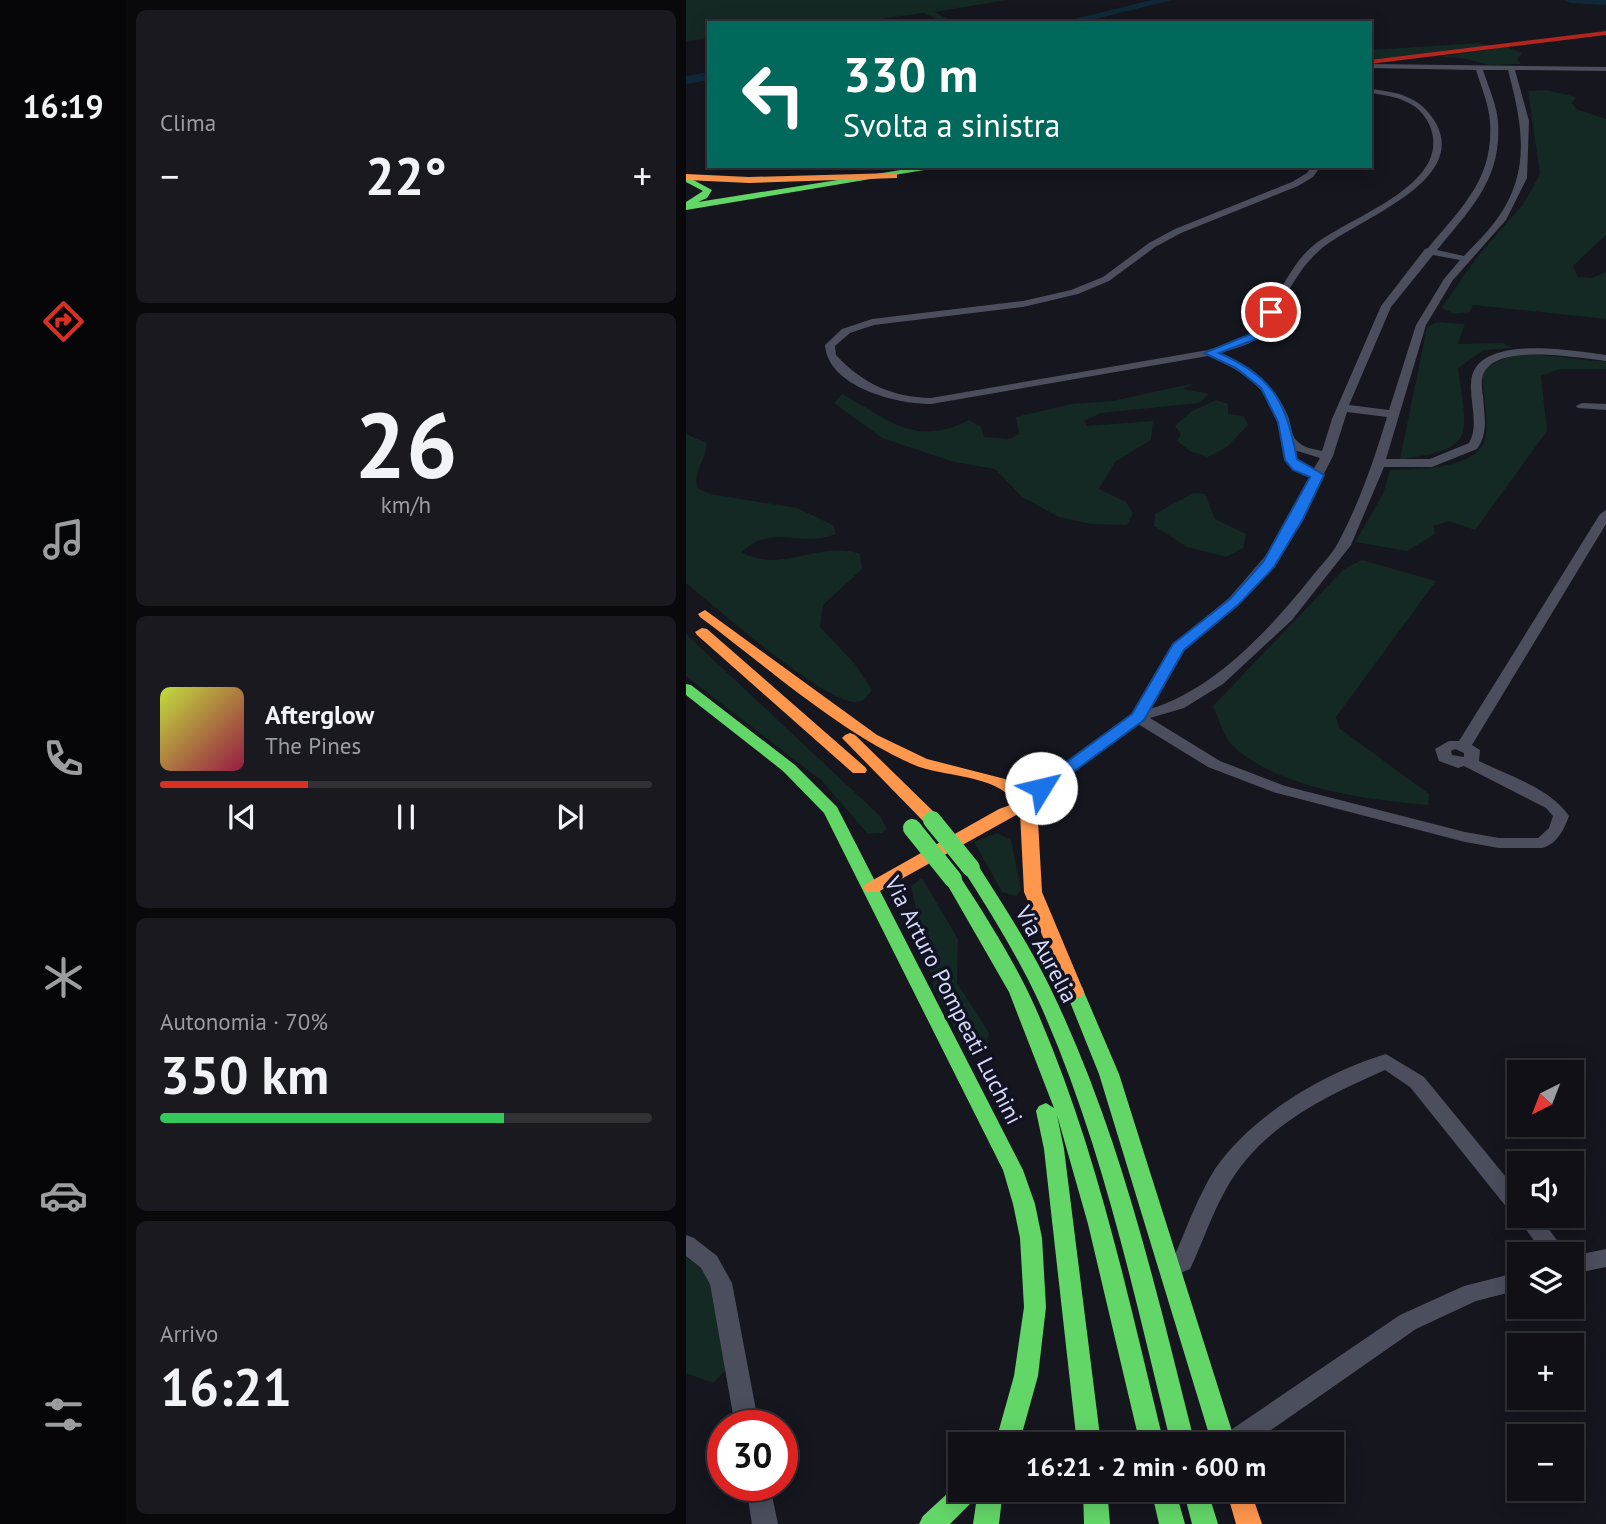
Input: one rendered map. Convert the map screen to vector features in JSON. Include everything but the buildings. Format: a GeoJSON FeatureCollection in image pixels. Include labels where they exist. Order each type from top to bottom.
{"type":"FeatureCollection","features":[{"type":"Feature","properties":{"kind":"main road"},"geometry":{"type":"LineString","coordinates":[[1372,64],[1606,33]]}},
{"type":"Feature","properties":{"kind":"main road"},"geometry":{"type":"LineString","coordinates":[[686,206],[934,168]]}},
{"type":"Feature","properties":{"kind":"main road"},"geometry":{"type":"LineString","coordinates":[[686,178],[772,180],[894,176]]}},
{"type":"Feature","properties":{"kind":"main road"},"geometry":{"type":"LineString","coordinates":[[686,178],[708,190],[704,197],[686,206]]}},
{"type":"Feature","properties":{"kind":"main road"},"geometry":{"type":"LineString","coordinates":[[696,612],[794,711],[876,788]]}},
{"type":"Feature","properties":{"kind":"main road"},"geometry":{"type":"LineString","coordinates":[[696,612],[872,737],[921,761],[999,782],[1014,790],[1026,805],[1030,821],[1033,892],[1109,1074],[1220,1432]]}},
{"type":"Feature","properties":{"kind":"main road","name":"Via Aurelia"},"geometry":{"type":"LineString","coordinates":[[696,612],[852,740],[932,820],[971,868],[1035,973],[1087,1097],[1128,1234],[1180,1432]]}},
{"type":"Feature","properties":{"kind":"main road","name":"Via Arturo Pompeati Luchini"},"geometry":{"type":"LineString","coordinates":[[686,688],[809,786],[831,811],[872,888],[945,1041],[1004,1150],[1023,1195],[1037,1280],[1035,1328],[1010,1432]]}},
{"type":"Feature","properties":{"kind":"main road"},"geometry":{"type":"LineString","coordinates":[[872,888],[1005,813],[1026,805]]}},
{"type":"Feature","properties":{"kind":"main road","name":"Via Aurelia"},"geometry":{"type":"LineString","coordinates":[[908,823],[953,879],[1006,965],[1042,1047],[1070,1127],[1149,1432]]}},
{"type":"Feature","properties":{"kind":"main road"},"geometry":{"type":"LineString","coordinates":[[1006,965],[1013,1004],[1054,1149],[1088,1432]]}},
{"type":"Feature","properties":{"kind":"main road","name":"Via Arturo Pompeati Luchini"},"geometry":{"type":"LineString","coordinates":[[1002,1432],[1019,1400]]}},
{"type":"Feature","properties":{"kind":"main road"},"geometry":{"type":"LineString","coordinates":[[932,1524],[955,1502]]}},
{"type":"Feature","properties":{"kind":"main road"},"geometry":{"type":"LineString","coordinates":[[986,1524],[989,1502]]}},
{"type":"Feature","properties":{"kind":"main road"},"geometry":{"type":"LineString","coordinates":[[1095,1502],[1097,1524]]}},
{"type":"Feature","properties":{"kind":"main road"},"geometry":{"type":"LineString","coordinates":[[1166,1502],[1172,1524]]}},
{"type":"Feature","properties":{"kind":"main road"},"geometry":{"type":"LineString","coordinates":[[1199,1502],[1205,1524]]}},
{"type":"Feature","properties":{"kind":"main road"},"geometry":{"type":"LineString","coordinates":[[1242,1502],[1249,1524]]}},
{"type":"Feature","properties":{"kind":"street"},"geometry":{"type":"LineString","coordinates":[[1372,64],[1606,69]]}},
{"type":"Feature","properties":{"kind":"street"},"geometry":{"type":"LineString","coordinates":[[1138,717],[1179,648],[1234,601],[1269,564],[1296,519],[1328,456],[1343,408],[1387,306],[1428,251],[1468,208],[1486,178],[1491,161],[1494,121],[1479,67]]}},
{"type":"Feature","properties":{"kind":"street"},"geometry":{"type":"LineString","coordinates":[[1041,788],[1138,717],[1179,705],[1211,687],[1287,617],[1349,537],[1380,463],[1421,325],[1449,279],[1501,220],[1524,175],[1525,121],[1511,67]]}},
{"type":"Feature","properties":{"kind":"street"},"geometry":{"type":"LineString","coordinates":[[1316,168],[1310,176],[1294,184],[1168,236],[1109,277],[1080,290],[1032,302],[867,323],[837,336],[829,350],[836,362],[869,389],[894,398],[920,401],[960,398],[1209,353],[1256,335],[1317,247],[1343,228],[1409,191],[1425,176],[1439,147],[1436,130],[1423,107],[1402,96],[1372,91]]}},
{"type":"Feature","properties":{"kind":"street"},"geometry":{"type":"LineString","coordinates":[[1428,251],[1467,259]]}},
{"type":"Feature","properties":{"kind":"street"},"geometry":{"type":"LineString","coordinates":[[1380,463],[1432,463],[1473,446],[1480,432],[1477,377],[1482,367],[1493,358],[1534,352],[1606,358]]}},
{"type":"Feature","properties":{"kind":"street"},"geometry":{"type":"LineString","coordinates":[[1209,353],[1240,366],[1265,386],[1280,412],[1293,464],[1317,475]]}},
{"type":"Feature","properties":{"kind":"street"},"geometry":{"type":"LineString","coordinates":[[1582,406],[1606,407]]}},
{"type":"Feature","properties":{"kind":"street"},"geometry":{"type":"LineString","coordinates":[[1343,408],[1393,414]]}},
{"type":"Feature","properties":{"kind":"street"},"geometry":{"type":"LineString","coordinates":[[1289,441],[1300,449],[1328,456]]}},
{"type":"Feature","properties":{"kind":"street"},"geometry":{"type":"LineString","coordinates":[[1464,746],[1606,514]]}},
{"type":"Feature","properties":{"kind":"street"},"geometry":{"type":"LineString","coordinates":[[1138,717],[1207,761],[1279,789],[1465,837],[1499,843],[1531,844],[1548,840],[1556,830],[1561,816],[1552,804],[1468,762],[1452,762],[1443,755],[1443,749],[1449,745],[1464,746],[1474,754],[1468,762]]}},
{"type":"Feature","properties":{"kind":"street"},"geometry":{"type":"LineString","coordinates":[[1171,1268],[1182,1263],[1222,1177],[1246,1143],[1271,1120],[1308,1096],[1386,1061],[1417,1082],[1507,1193]]}},
{"type":"Feature","properties":{"kind":"street"},"geometry":{"type":"LineString","coordinates":[[1536,1228],[1547,1242]]}},
{"type":"Feature","properties":{"kind":"street"},"geometry":{"type":"LineString","coordinates":[[686,1244],[709,1262],[720,1283],[744,1410]]}},
{"type":"Feature","properties":{"kind":"street"},"geometry":{"type":"LineString","coordinates":[[1584,1263],[1606,1258]]}},
{"type":"Feature","properties":{"kind":"street"},"geometry":{"type":"LineString","coordinates":[[1251,1432],[1408,1322],[1464,1296],[1507,1285]]}},
{"type":"Feature","properties":{"kind":"street"},"geometry":{"type":"LineString","coordinates":[[761,1501],[765,1524]]}},
{"type":"Feature","properties":{"kind":"green space"},"geometry":{"type":"Polygon","coordinates":[[[686,0],[1006,0],[935,12],[951,21],[940,21],[924,13],[865,21],[707,21],[707,39],[686,41],[686,0]]]}},
{"type":"Feature","properties":{"kind":"green space"},"geometry":{"type":"Polygon","coordinates":[[[1479,43],[1494,46],[1372,61],[1372,50],[1479,43]]]}},
{"type":"Feature","properties":{"kind":"green space"},"geometry":{"type":"Polygon","coordinates":[[[1507,47],[1522,53],[1517,60],[1521,64],[1489,65],[1462,58],[1437,57],[1507,47]]]}},
{"type":"Feature","properties":{"kind":"green space"},"geometry":{"type":"Polygon","coordinates":[[[1547,90],[1576,97],[1572,103],[1576,109],[1606,119],[1606,235],[1573,266],[1578,277],[1592,278],[1606,272],[1606,319],[1473,305],[1470,312],[1455,314],[1441,308],[1478,256],[1524,203],[1540,174],[1528,91],[1547,90]]]}},
{"type":"Feature","properties":{"kind":"green space"},"geometry":{"type":"Polygon","coordinates":[[[1438,322],[1465,324],[1458,344],[1503,343],[1513,348],[1484,350],[1458,368],[1464,424],[1462,435],[1455,444],[1425,455],[1400,459],[1427,327],[1438,322]]]}},
{"type":"Feature","properties":{"kind":"green space"},"geometry":{"type":"Polygon","coordinates":[[[1531,354],[1606,362],[1606,369],[1559,369],[1541,376],[1547,431],[1475,530],[1449,521],[1434,526],[1435,534],[1407,551],[1355,542],[1383,494],[1390,470],[1446,465],[1473,455],[1482,447],[1487,428],[1483,375],[1487,367],[1510,356],[1531,354]]]}},
{"type":"Feature","properties":{"kind":"green space"},"geometry":{"type":"Polygon","coordinates":[[[1195,383],[1183,389],[1209,394],[1199,403],[1101,413],[1084,421],[1087,426],[1153,421],[1151,440],[1115,462],[1099,489],[1126,502],[1133,513],[1127,525],[1091,524],[1059,517],[1022,497],[995,469],[954,462],[882,438],[834,403],[842,394],[888,421],[917,431],[950,428],[969,420],[981,427],[984,437],[1010,439],[1019,434],[1016,417],[1071,404],[1112,401],[1195,383]]]}},
{"type":"Feature","properties":{"kind":"green space"},"geometry":{"type":"Polygon","coordinates":[[[1216,400],[1228,404],[1228,414],[1244,416],[1248,425],[1227,447],[1208,457],[1190,451],[1177,441],[1181,434],[1175,426],[1192,411],[1216,400]]]}},
{"type":"Feature","properties":{"kind":"green space"},"geometry":{"type":"Polygon","coordinates":[[[686,434],[707,443],[697,477],[697,488],[711,494],[797,508],[833,525],[836,534],[811,539],[764,539],[753,543],[742,552],[771,560],[830,551],[860,554],[862,569],[823,605],[820,627],[855,664],[872,690],[864,700],[856,702],[841,698],[820,687],[770,652],[686,583],[686,434]]]}},
{"type":"Feature","properties":{"kind":"green space"},"geometry":{"type":"Polygon","coordinates":[[[1193,493],[1205,494],[1215,519],[1246,534],[1243,548],[1226,557],[1187,547],[1154,526],[1155,514],[1193,493]]]}},
{"type":"Feature","properties":{"kind":"green space"},"geometry":{"type":"Polygon","coordinates":[[[1362,560],[1436,581],[1336,717],[1339,728],[1429,794],[1428,805],[1351,795],[1297,781],[1272,771],[1249,759],[1231,744],[1213,706],[1344,569],[1362,560]]]}},
{"type":"Feature","properties":{"kind":"green space"},"geometry":{"type":"Polygon","coordinates":[[[686,634],[880,816],[887,829],[882,833],[868,834],[822,781],[686,676],[686,634]]]}},
{"type":"Feature","properties":{"kind":"green space"},"geometry":{"type":"Polygon","coordinates":[[[997,833],[1011,840],[1021,890],[1016,896],[1002,892],[974,842],[997,833]]]}},
{"type":"Feature","properties":{"kind":"green space"},"geometry":{"type":"Polygon","coordinates":[[[922,878],[958,939],[957,983],[989,1033],[985,1049],[969,1055],[934,989],[911,886],[922,878]]]}},
{"type":"Feature","properties":{"kind":"green space"},"geometry":{"type":"Polygon","coordinates":[[[686,1257],[704,1271],[710,1284],[726,1370],[713,1383],[686,1373],[686,1257]]]}},
{"type":"Feature","properties":{"kind":"waterway"},"geometry":{"type":"LineString","coordinates":[[1072,21],[1167,0]]}},
{"type":"Feature","properties":{"kind":"waterway"},"geometry":{"type":"LineString","coordinates":[[1570,0],[1606,2]]}},
{"type":"Feature","properties":{"kind":"waterway"},"geometry":{"type":"LineString","coordinates":[[686,80],[707,76]]}},
{"type":"Feature","properties":{"kind":"traffic: fast"},"geometry":{"type":"LineString","coordinates":[[686,207],[931,168]]}},
{"type":"Feature","properties":{"kind":"traffic: fast"},"geometry":{"type":"LineString","coordinates":[[686,179],[708,190],[704,196],[686,205]]}},
{"type":"Feature","properties":{"kind":"traffic: fast"},"geometry":{"type":"LineString","coordinates":[[686,688],[789,768],[831,811],[1013,1170],[1031,1238],[1035,1307],[1026,1376],[1010,1432]]}},
{"type":"Feature","properties":{"kind":"traffic: fast"},"geometry":{"type":"LineString","coordinates":[[932,820],[971,868]]}},
{"type":"Feature","properties":{"kind":"traffic: fast"},"geometry":{"type":"LineString","coordinates":[[912,828],[953,879]]}},
{"type":"Feature","properties":{"kind":"traffic: fast"},"geometry":{"type":"LineString","coordinates":[[971,868],[1040,985],[1071,1055],[1126,1220],[1180,1432]]}},
{"type":"Feature","properties":{"kind":"traffic: fast"},"geometry":{"type":"LineString","coordinates":[[953,879],[1018,992],[1048,1061],[1084,1169],[1099,1224],[1149,1432]]}},
{"type":"Feature","properties":{"kind":"traffic: fast"},"geometry":{"type":"LineString","coordinates":[[1075,992],[1109,1074],[1220,1432]]}},
{"type":"Feature","properties":{"kind":"traffic: fast"},"geometry":{"type":"LineString","coordinates":[[1046,1111],[1054,1149],[1088,1432]]}},
{"type":"Feature","properties":{"kind":"traffic: fast"},"geometry":{"type":"LineString","coordinates":[[932,1524],[955,1502]]}},
{"type":"Feature","properties":{"kind":"traffic: fast"},"geometry":{"type":"LineString","coordinates":[[986,1524],[989,1502]]}},
{"type":"Feature","properties":{"kind":"traffic: fast"},"geometry":{"type":"LineString","coordinates":[[1096,1502],[1097,1524]]}},
{"type":"Feature","properties":{"kind":"traffic: fast"},"geometry":{"type":"LineString","coordinates":[[1166,1502],[1172,1524]]}},
{"type":"Feature","properties":{"kind":"traffic: fast"},"geometry":{"type":"LineString","coordinates":[[1199,1502],[1205,1524]]}},
{"type":"Feature","properties":{"kind":"traffic: slow"},"geometry":{"type":"LineString","coordinates":[[686,177],[749,180],[894,176]]}},
{"type":"Feature","properties":{"kind":"traffic: slow"},"geometry":{"type":"LineString","coordinates":[[705,614],[872,738],[921,762],[999,782],[1018,794],[1026,805]]}},
{"type":"Feature","properties":{"kind":"traffic: slow"},"geometry":{"type":"LineString","coordinates":[[702,632],[859,770]]}},
{"type":"Feature","properties":{"kind":"traffic: slow"},"geometry":{"type":"LineString","coordinates":[[850,738],[932,820]]}},
{"type":"Feature","properties":{"kind":"traffic: slow"},"geometry":{"type":"LineString","coordinates":[[872,888],[1005,813],[1026,805],[1030,821],[1033,892],[1075,992]]}},
{"type":"Feature","properties":{"kind":"traffic: slow"},"geometry":{"type":"LineString","coordinates":[[1242,1502],[1249,1524]]}},
{"type":"Feature","properties":{"kind":"traffic: jam"},"geometry":{"type":"LineString","coordinates":[[1372,62],[1606,33]]}},
{"type":"Feature","properties":{"kind":"route"},"geometry":{"type":"LineString","coordinates":[[1041,788],[1138,717],[1144,702],[1158,685],[1169,661],[1179,648],[1253,582],[1269,564],[1296,519],[1317,475],[1293,464],[1289,456],[1289,441],[1284,422],[1273,398],[1261,381],[1240,366],[1209,353],[1255,336],[1271,312]]}}]}
